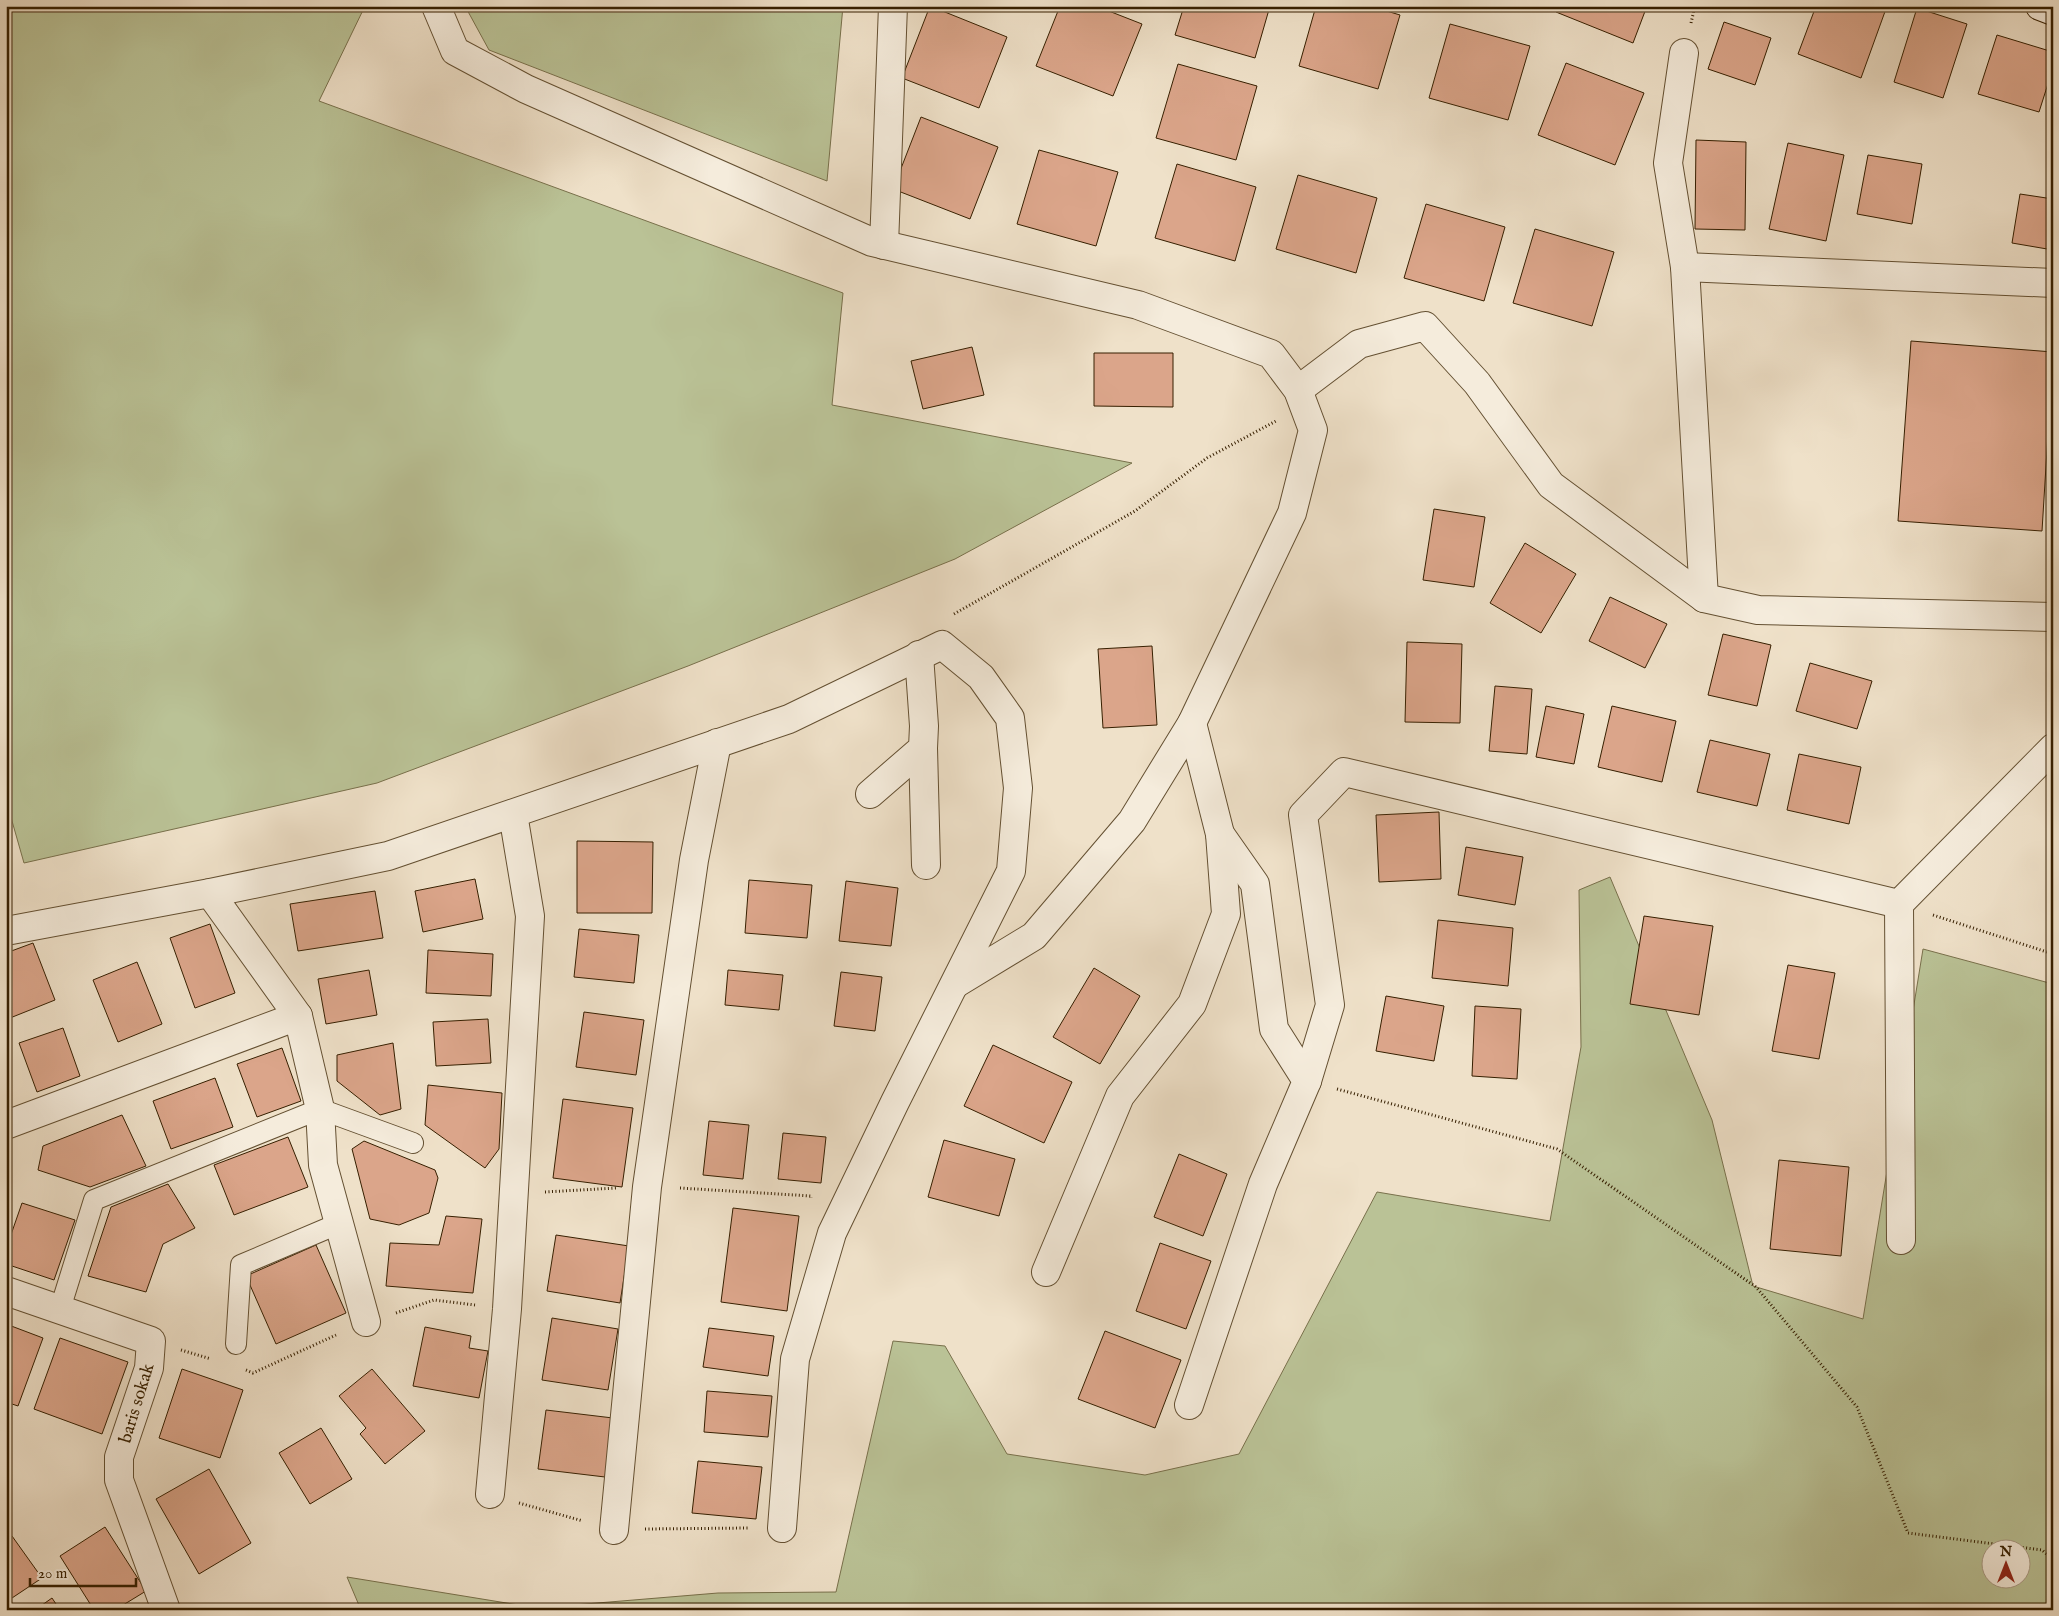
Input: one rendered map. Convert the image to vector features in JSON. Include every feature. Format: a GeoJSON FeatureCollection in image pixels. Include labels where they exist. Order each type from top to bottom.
{"type":"FeatureCollection","features":[{"type":"Feature","properties":{"kind":"street"},"geometry":{"type":"LineString","coordinates":[[436,6],[455,51],[510,80],[853,234],[884,245],[1138,304],[1271,354],[1298,390],[1313,430],[1292,513],[1192,723],[1132,821],[1034,936],[955,984]]}},
{"type":"Feature","properties":{"kind":"street"},"geometry":{"type":"LineString","coordinates":[[884,245],[893,6]]}},
{"type":"Feature","properties":{"kind":"street"},"geometry":{"type":"LineString","coordinates":[[2040,6],[2053,11]]}},
{"type":"Feature","properties":{"kind":"street"},"geometry":{"type":"LineString","coordinates":[[1684,53],[1668,163],[1685,267],[1704,598]]}},
{"type":"Feature","properties":{"kind":"street"},"geometry":{"type":"LineString","coordinates":[[1685,267],[2053,283]]}},
{"type":"Feature","properties":{"kind":"street"},"geometry":{"type":"LineString","coordinates":[[1298,390],[1359,344],[1425,326],[1477,383],[1551,485],[1704,598],[1758,610],[2053,617]]}},
{"type":"Feature","properties":{"kind":"street"},"geometry":{"type":"LineString","coordinates":[[6,930],[388,856],[790,719],[942,645],[981,677],[1010,718],[1018,788],[1011,871],[832,1233],[795,1359],[782,1528]]}},
{"type":"Feature","properties":{"kind":"street"},"geometry":{"type":"LineString","coordinates":[[919,655],[924,726],[926,865]]}},
{"type":"Feature","properties":{"kind":"street"},"geometry":{"type":"LineString","coordinates":[[1046,1272],[1120,1096],[1192,1004],[1226,914],[1220,834],[1192,723]]}},
{"type":"Feature","properties":{"kind":"street"},"geometry":{"type":"LineString","coordinates":[[614,1530],[647,1186],[694,860],[717,743]]}},
{"type":"Feature","properties":{"kind":"street"},"geometry":{"type":"LineString","coordinates":[[870,794],[923,748]]}},
{"type":"Feature","properties":{"kind":"street"},"geometry":{"type":"LineString","coordinates":[[1901,1240],[1899,904],[2053,748]]}},
{"type":"Feature","properties":{"kind":"street"},"geometry":{"type":"LineString","coordinates":[[1189,1405],[1263,1184],[1307,1081],[1330,1004],[1303,816],[1344,772],[1899,904]]}},
{"type":"Feature","properties":{"kind":"street"},"geometry":{"type":"LineString","coordinates":[[490,1494],[508,1309],[530,916],[513,814]]}},
{"type":"Feature","properties":{"kind":"street"},"geometry":{"type":"LineString","coordinates":[[1220,834],[1256,884],[1274,1029],[1307,1081]]}},
{"type":"Feature","properties":{"kind":"street"},"geometry":{"type":"LineString","coordinates":[[210,892],[298,1016],[320,1109],[322,1165],[340,1223],[366,1322]]}},
{"type":"Feature","properties":{"kind":"street"},"geometry":{"type":"LineString","coordinates":[[6,1125],[298,1016]]}},
{"type":"Feature","properties":{"kind":"street","name":"baris sokak"},"geometry":{"type":"LineString","coordinates":[[6,1291],[151,1341],[149,1368],[119,1457],[119,1480],[166,1610]]}},
{"type":"Feature","properties":{"kind":"lane"},"geometry":{"type":"LineString","coordinates":[[60,1309],[94,1200],[320,1109],[413,1143]]}},
{"type":"Feature","properties":{"kind":"lane"},"geometry":{"type":"LineString","coordinates":[[236,1344],[241,1265],[340,1223]]}},
{"type":"Feature","properties":{"kind":"path"},"geometry":{"type":"LineString","coordinates":[[953,614],[1135,511],[1207,458],[1282,417]]}},
{"type":"Feature","properties":{"kind":"path"},"geometry":{"type":"LineString","coordinates":[[1899,904],[2053,954]]}},
{"type":"Feature","properties":{"kind":"path"},"geometry":{"type":"LineString","coordinates":[[1307,1081],[1557,1149],[1756,1287],[1857,1407],[1908,1533],[2042,1550],[2053,1560]]}},
{"type":"Feature","properties":{"kind":"path"},"geometry":{"type":"LineString","coordinates":[[514,1193],[647,1186],[811,1196],[810,1206]]}},
{"type":"Feature","properties":{"kind":"path"},"geometry":{"type":"LineString","coordinates":[[366,1322],[434,1300],[508,1309]]}},
{"type":"Feature","properties":{"kind":"path"},"geometry":{"type":"LineString","coordinates":[[490,1494],[614,1530],[752,1528]]}},
{"type":"Feature","properties":{"kind":"green space"},"geometry":{"type":"Polygon","coordinates":[[[6,6],[365,6],[319,101],[843,293],[832,405],[1132,463],[955,559],[688,666],[377,783],[24,863],[6,800],[6,6]]]}},
{"type":"Feature","properties":{"kind":"green space"},"geometry":{"type":"Polygon","coordinates":[[[465,6],[843,6],[827,181],[489,50],[465,6]]]}},
{"type":"Feature","properties":{"kind":"green space"},"geometry":{"type":"Polygon","coordinates":[[[1610,877],[1712,1120],[1753,1286],[1863,1319],[1923,949],[2053,984],[2053,1610],[361,1610],[347,1577],[537,1608],[718,1593],[836,1592],[893,1341],[945,1346],[1007,1454],[1145,1475],[1239,1454],[1377,1192],[1550,1221],[1581,1047],[1579,890],[1610,877]]]}},
{"type":"Feature","properties":{"kind":"building"},"geometry":{"type":"Polygon","coordinates":[[[930,6],[1007,37],[979,108],[902,78],[930,6]]]}},
{"type":"Feature","properties":{"kind":"building"},"geometry":{"type":"Polygon","coordinates":[[[1060,6],[1096,6],[1142,24],[1113,96],[1036,66],[1060,6]]]}},
{"type":"Feature","properties":{"kind":"building"},"geometry":{"type":"Polygon","coordinates":[[[1184,6],[1270,6],[1255,58],[1175,35],[1184,6]]]}},
{"type":"Feature","properties":{"kind":"building"},"geometry":{"type":"Polygon","coordinates":[[[1316,6],[1370,6],[1400,15],[1378,89],[1299,66],[1316,6]]]}},
{"type":"Feature","properties":{"kind":"building"},"geometry":{"type":"Polygon","coordinates":[[[1558,6],[1647,6],[1633,43],[1556,12],[1558,6]]]}},
{"type":"Feature","properties":{"kind":"building"},"geometry":{"type":"Polygon","coordinates":[[[1816,6],[1887,6],[1861,78],[1798,54],[1816,6]]]}},
{"type":"Feature","properties":{"kind":"building"},"geometry":{"type":"Polygon","coordinates":[[[1917,8],[1967,24],[1943,98],[1894,82],[1917,8]]]}},
{"type":"Feature","properties":{"kind":"building"},"geometry":{"type":"Polygon","coordinates":[[[1724,22],[1771,38],[1755,85],[1708,69],[1724,22]]]}},
{"type":"Feature","properties":{"kind":"building"},"geometry":{"type":"Polygon","coordinates":[[[1450,24],[1530,46],[1508,120],[1429,98],[1450,24]]]}},
{"type":"Feature","properties":{"kind":"building"},"geometry":{"type":"Polygon","coordinates":[[[1997,35],[2053,52],[2053,68],[2039,112],[1978,94],[1997,35]]]}},
{"type":"Feature","properties":{"kind":"building"},"geometry":{"type":"Polygon","coordinates":[[[1566,63],[1644,93],[1615,165],[1538,135],[1566,63]]]}},
{"type":"Feature","properties":{"kind":"building"},"geometry":{"type":"Polygon","coordinates":[[[1178,64],[1257,86],[1236,160],[1156,138],[1178,64]]]}},
{"type":"Feature","properties":{"kind":"building"},"geometry":{"type":"Polygon","coordinates":[[[921,117],[998,147],[970,219],[893,189],[921,117]]]}},
{"type":"Feature","properties":{"kind":"building"},"geometry":{"type":"Polygon","coordinates":[[[1696,140],[1746,142],[1745,230],[1695,229],[1696,140]]]}},
{"type":"Feature","properties":{"kind":"building"},"geometry":{"type":"Polygon","coordinates":[[[1788,143],[1844,155],[1826,241],[1769,229],[1788,143]]]}},
{"type":"Feature","properties":{"kind":"building"},"geometry":{"type":"Polygon","coordinates":[[[1039,150],[1118,172],[1096,246],[1017,224],[1039,150]]]}},
{"type":"Feature","properties":{"kind":"building"},"geometry":{"type":"Polygon","coordinates":[[[1868,155],[1922,164],[1912,224],[1857,214],[1868,155]]]}},
{"type":"Feature","properties":{"kind":"building"},"geometry":{"type":"Polygon","coordinates":[[[1177,164],[1256,187],[1235,261],[1155,238],[1177,164]]]}},
{"type":"Feature","properties":{"kind":"building"},"geometry":{"type":"Polygon","coordinates":[[[1298,175],[1377,198],[1356,273],[1276,249],[1298,175]]]}},
{"type":"Feature","properties":{"kind":"building"},"geometry":{"type":"Polygon","coordinates":[[[2020,194],[2053,199],[2053,250],[2012,243],[2020,194]]]}},
{"type":"Feature","properties":{"kind":"building"},"geometry":{"type":"Polygon","coordinates":[[[1426,204],[1505,227],[1484,301],[1404,278],[1426,204]]]}},
{"type":"Feature","properties":{"kind":"building"},"geometry":{"type":"Polygon","coordinates":[[[1535,229],[1614,252],[1592,326],[1513,303],[1535,229]]]}},
{"type":"Feature","properties":{"kind":"building"},"geometry":{"type":"Polygon","coordinates":[[[1911,341],[2053,352],[2042,531],[1898,521],[1911,341]]]}},
{"type":"Feature","properties":{"kind":"building"},"geometry":{"type":"Polygon","coordinates":[[[972,347],[984,395],[923,409],[911,361],[972,347]]]}},
{"type":"Feature","properties":{"kind":"building"},"geometry":{"type":"Polygon","coordinates":[[[1094,353],[1173,353],[1173,407],[1094,406],[1094,353]]]}},
{"type":"Feature","properties":{"kind":"building"},"geometry":{"type":"Polygon","coordinates":[[[1434,509],[1485,517],[1474,587],[1423,580],[1434,509]]]}},
{"type":"Feature","properties":{"kind":"building"},"geometry":{"type":"Polygon","coordinates":[[[1525,543],[1576,574],[1541,633],[1490,603],[1525,543]]]}},
{"type":"Feature","properties":{"kind":"building"},"geometry":{"type":"Polygon","coordinates":[[[1610,597],[1667,624],[1645,668],[1589,641],[1610,597]]]}},
{"type":"Feature","properties":{"kind":"building"},"geometry":{"type":"Polygon","coordinates":[[[1723,634],[1771,645],[1757,706],[1708,695],[1723,634]]]}},
{"type":"Feature","properties":{"kind":"building"},"geometry":{"type":"Polygon","coordinates":[[[1407,642],[1462,644],[1460,723],[1405,722],[1407,642]]]}},
{"type":"Feature","properties":{"kind":"building"},"geometry":{"type":"Polygon","coordinates":[[[1152,646],[1157,725],[1103,728],[1098,649],[1152,646]]]}},
{"type":"Feature","properties":{"kind":"building"},"geometry":{"type":"Polygon","coordinates":[[[1810,663],[1872,681],[1857,729],[1796,711],[1810,663]]]}},
{"type":"Feature","properties":{"kind":"building"},"geometry":{"type":"Polygon","coordinates":[[[1495,686],[1532,689],[1527,754],[1489,751],[1495,686]]]}},
{"type":"Feature","properties":{"kind":"building"},"geometry":{"type":"Polygon","coordinates":[[[1546,706],[1584,714],[1574,764],[1536,757],[1546,706]]]}},
{"type":"Feature","properties":{"kind":"building"},"geometry":{"type":"Polygon","coordinates":[[[1612,706],[1676,721],[1662,782],[1598,767],[1612,706]]]}},
{"type":"Feature","properties":{"kind":"building"},"geometry":{"type":"Polygon","coordinates":[[[1710,740],[1770,754],[1757,806],[1697,792],[1710,740]]]}},
{"type":"Feature","properties":{"kind":"building"},"geometry":{"type":"Polygon","coordinates":[[[1799,754],[1861,767],[1849,824],[1787,810],[1799,754]]]}},
{"type":"Feature","properties":{"kind":"building"},"geometry":{"type":"Polygon","coordinates":[[[1439,812],[1441,879],[1379,882],[1376,815],[1439,812]]]}},
{"type":"Feature","properties":{"kind":"building"},"geometry":{"type":"Polygon","coordinates":[[[577,841],[653,842],[652,913],[577,913],[577,841]]]}},
{"type":"Feature","properties":{"kind":"building"},"geometry":{"type":"Polygon","coordinates":[[[1466,847],[1523,857],[1515,905],[1458,895],[1466,847]]]}},
{"type":"Feature","properties":{"kind":"building"},"geometry":{"type":"Polygon","coordinates":[[[475,879],[483,919],[423,932],[415,891],[475,879]]]}},
{"type":"Feature","properties":{"kind":"building"},"geometry":{"type":"Polygon","coordinates":[[[749,880],[812,885],[807,938],[745,933],[749,880]]]}},
{"type":"Feature","properties":{"kind":"building"},"geometry":{"type":"Polygon","coordinates":[[[846,881],[898,888],[891,946],[839,941],[846,881]]]}},
{"type":"Feature","properties":{"kind":"building"},"geometry":{"type":"Polygon","coordinates":[[[375,891],[383,938],[298,951],[290,904],[375,891]]]}},
{"type":"Feature","properties":{"kind":"building"},"geometry":{"type":"Polygon","coordinates":[[[1644,916],[1713,926],[1699,1015],[1630,1004],[1644,916]]]}},
{"type":"Feature","properties":{"kind":"building"},"geometry":{"type":"Polygon","coordinates":[[[1438,920],[1513,928],[1508,986],[1432,978],[1438,920]]]}},
{"type":"Feature","properties":{"kind":"building"},"geometry":{"type":"Polygon","coordinates":[[[210,924],[235,993],[195,1008],[170,938],[210,924]]]}},
{"type":"Feature","properties":{"kind":"building"},"geometry":{"type":"Polygon","coordinates":[[[579,929],[639,935],[634,983],[574,977],[579,929]]]}},
{"type":"Feature","properties":{"kind":"building"},"geometry":{"type":"Polygon","coordinates":[[[33,943],[55,1000],[10,1018],[6,1008],[6,953],[33,943]]]}},
{"type":"Feature","properties":{"kind":"building"},"geometry":{"type":"Polygon","coordinates":[[[428,950],[493,954],[491,996],[426,993],[428,950]]]}},
{"type":"Feature","properties":{"kind":"building"},"geometry":{"type":"Polygon","coordinates":[[[137,962],[162,1024],[118,1042],[93,980],[137,962]]]}},
{"type":"Feature","properties":{"kind":"building"},"geometry":{"type":"Polygon","coordinates":[[[1788,965],[1835,973],[1819,1059],[1772,1051],[1788,965]]]}},
{"type":"Feature","properties":{"kind":"building"},"geometry":{"type":"Polygon","coordinates":[[[1094,968],[1140,996],[1100,1064],[1053,1037],[1094,968]]]}},
{"type":"Feature","properties":{"kind":"building"},"geometry":{"type":"Polygon","coordinates":[[[369,970],[377,1015],[326,1024],[318,979],[369,970]]]}},
{"type":"Feature","properties":{"kind":"building"},"geometry":{"type":"Polygon","coordinates":[[[728,970],[783,975],[779,1010],[725,1005],[728,970]]]}},
{"type":"Feature","properties":{"kind":"building"},"geometry":{"type":"Polygon","coordinates":[[[841,972],[882,977],[875,1031],[834,1026],[841,972]]]}},
{"type":"Feature","properties":{"kind":"building"},"geometry":{"type":"Polygon","coordinates":[[[1386,996],[1444,1006],[1434,1061],[1376,1051],[1386,996]]]}},
{"type":"Feature","properties":{"kind":"building"},"geometry":{"type":"Polygon","coordinates":[[[1475,1006],[1521,1009],[1517,1079],[1472,1076],[1475,1006]]]}},
{"type":"Feature","properties":{"kind":"building"},"geometry":{"type":"Polygon","coordinates":[[[584,1012],[644,1020],[636,1075],[576,1067],[584,1012]]]}},
{"type":"Feature","properties":{"kind":"building"},"geometry":{"type":"Polygon","coordinates":[[[488,1019],[491,1063],[436,1066],[433,1022],[488,1019]]]}},
{"type":"Feature","properties":{"kind":"building"},"geometry":{"type":"Polygon","coordinates":[[[63,1028],[80,1076],[37,1092],[19,1043],[63,1028]]]}},
{"type":"Feature","properties":{"kind":"building"},"geometry":{"type":"Polygon","coordinates":[[[393,1043],[401,1109],[380,1115],[337,1081],[337,1055],[393,1043]]]}},
{"type":"Feature","properties":{"kind":"building"},"geometry":{"type":"Polygon","coordinates":[[[993,1045],[1072,1082],[1044,1143],[964,1106],[993,1045]]]}},
{"type":"Feature","properties":{"kind":"building"},"geometry":{"type":"Polygon","coordinates":[[[282,1048],[301,1101],[257,1117],[237,1064],[282,1048]]]}},
{"type":"Feature","properties":{"kind":"building"},"geometry":{"type":"Polygon","coordinates":[[[215,1078],[233,1127],[171,1149],[153,1101],[215,1078]]]}},
{"type":"Feature","properties":{"kind":"building"},"geometry":{"type":"Polygon","coordinates":[[[428,1085],[502,1093],[499,1149],[485,1168],[425,1125],[428,1085]]]}},
{"type":"Feature","properties":{"kind":"building"},"geometry":{"type":"Polygon","coordinates":[[[563,1099],[633,1108],[622,1187],[553,1178],[563,1099]]]}},
{"type":"Feature","properties":{"kind":"building"},"geometry":{"type":"Polygon","coordinates":[[[122,1115],[146,1166],[90,1187],[38,1170],[43,1146],[122,1115]]]}},
{"type":"Feature","properties":{"kind":"building"},"geometry":{"type":"Polygon","coordinates":[[[709,1121],[749,1125],[743,1179],[703,1175],[709,1121]]]}},
{"type":"Feature","properties":{"kind":"building"},"geometry":{"type":"Polygon","coordinates":[[[783,1133],[826,1137],[821,1183],[778,1179],[783,1133]]]}},
{"type":"Feature","properties":{"kind":"building"},"geometry":{"type":"Polygon","coordinates":[[[288,1137],[308,1187],[234,1215],[214,1165],[288,1137]]]}},
{"type":"Feature","properties":{"kind":"building"},"geometry":{"type":"Polygon","coordinates":[[[944,1140],[1015,1159],[999,1216],[928,1197],[944,1140]]]}},
{"type":"Feature","properties":{"kind":"building"},"geometry":{"type":"Polygon","coordinates":[[[364,1141],[435,1170],[438,1178],[429,1213],[399,1225],[370,1219],[352,1149],[364,1141]]]}},
{"type":"Feature","properties":{"kind":"building"},"geometry":{"type":"Polygon","coordinates":[[[1179,1154],[1227,1174],[1203,1236],[1154,1217],[1179,1154]]]}},
{"type":"Feature","properties":{"kind":"building"},"geometry":{"type":"Polygon","coordinates":[[[1779,1160],[1849,1167],[1841,1256],[1770,1249],[1779,1160]]]}},
{"type":"Feature","properties":{"kind":"building"},"geometry":{"type":"Polygon","coordinates":[[[168,1184],[195,1228],[163,1244],[146,1292],[88,1276],[111,1207],[168,1184]]]}},
{"type":"Feature","properties":{"kind":"building"},"geometry":{"type":"Polygon","coordinates":[[[22,1203],[75,1220],[54,1280],[6,1264],[6,1249],[22,1203]]]}},
{"type":"Feature","properties":{"kind":"building"},"geometry":{"type":"Polygon","coordinates":[[[733,1208],[799,1216],[787,1311],[721,1302],[733,1208]]]}},
{"type":"Feature","properties":{"kind":"building"},"geometry":{"type":"Polygon","coordinates":[[[446,1216],[482,1219],[473,1293],[386,1286],[390,1243],[439,1245],[446,1216]]]}},
{"type":"Feature","properties":{"kind":"building"},"geometry":{"type":"Polygon","coordinates":[[[556,1235],[629,1246],[620,1303],[547,1291],[556,1235]]]}},
{"type":"Feature","properties":{"kind":"building"},"geometry":{"type":"Polygon","coordinates":[[[1160,1243],[1211,1261],[1186,1329],[1136,1311],[1160,1243]]]}},
{"type":"Feature","properties":{"kind":"building"},"geometry":{"type":"Polygon","coordinates":[[[316,1245],[346,1313],[276,1344],[246,1276],[316,1245]]]}},
{"type":"Feature","properties":{"kind":"building"},"geometry":{"type":"Polygon","coordinates":[[[552,1318],[618,1329],[608,1390],[542,1380],[552,1318]]]}},
{"type":"Feature","properties":{"kind":"building"},"geometry":{"type":"Polygon","coordinates":[[[6,1324],[43,1338],[18,1406],[6,1402],[6,1324]]]}},
{"type":"Feature","properties":{"kind":"building"},"geometry":{"type":"Polygon","coordinates":[[[425,1327],[471,1336],[469,1348],[488,1351],[479,1398],[413,1386],[425,1327]]]}},
{"type":"Feature","properties":{"kind":"building"},"geometry":{"type":"Polygon","coordinates":[[[709,1328],[774,1336],[768,1376],[703,1367],[709,1328]]]}},
{"type":"Feature","properties":{"kind":"building"},"geometry":{"type":"Polygon","coordinates":[[[1105,1331],[1181,1360],[1155,1428],[1078,1399],[1105,1331]]]}},
{"type":"Feature","properties":{"kind":"building"},"geometry":{"type":"Polygon","coordinates":[[[60,1338],[128,1362],[102,1434],[34,1409],[60,1338]]]}},
{"type":"Feature","properties":{"kind":"building"},"geometry":{"type":"Polygon","coordinates":[[[182,1369],[243,1390],[220,1458],[159,1438],[182,1369]]]}},
{"type":"Feature","properties":{"kind":"building"},"geometry":{"type":"Polygon","coordinates":[[[372,1369],[425,1431],[385,1464],[360,1434],[366,1428],[339,1396],[372,1369]]]}},
{"type":"Feature","properties":{"kind":"building"},"geometry":{"type":"Polygon","coordinates":[[[707,1391],[772,1396],[768,1437],[704,1432],[707,1391]]]}},
{"type":"Feature","properties":{"kind":"building"},"geometry":{"type":"Polygon","coordinates":[[[546,1410],[613,1418],[605,1477],[538,1469],[546,1410]]]}},
{"type":"Feature","properties":{"kind":"building"},"geometry":{"type":"Polygon","coordinates":[[[321,1428],[352,1479],[310,1504],[279,1453],[321,1428]]]}},
{"type":"Feature","properties":{"kind":"building"},"geometry":{"type":"Polygon","coordinates":[[[6,1436],[10,1437],[6,1514],[6,1436]]]}},
{"type":"Feature","properties":{"kind":"building"},"geometry":{"type":"Polygon","coordinates":[[[698,1461],[762,1467],[756,1519],[692,1513],[698,1461]]]}},
{"type":"Feature","properties":{"kind":"building"},"geometry":{"type":"Polygon","coordinates":[[[209,1469],[251,1543],[199,1574],[156,1499],[209,1469]]]}},
{"type":"Feature","properties":{"kind":"building"},"geometry":{"type":"Polygon","coordinates":[[[105,1527],[146,1591],[115,1610],[94,1610],[60,1556],[105,1527]]]}},
{"type":"Feature","properties":{"kind":"building"},"geometry":{"type":"Polygon","coordinates":[[[12,1536],[42,1578],[6,1602],[6,1540],[12,1536]]]}},
{"type":"Feature","properties":{"kind":"building"},"geometry":{"type":"Polygon","coordinates":[[[52,1598],[60,1610],[35,1610],[52,1598]]]}}]}
